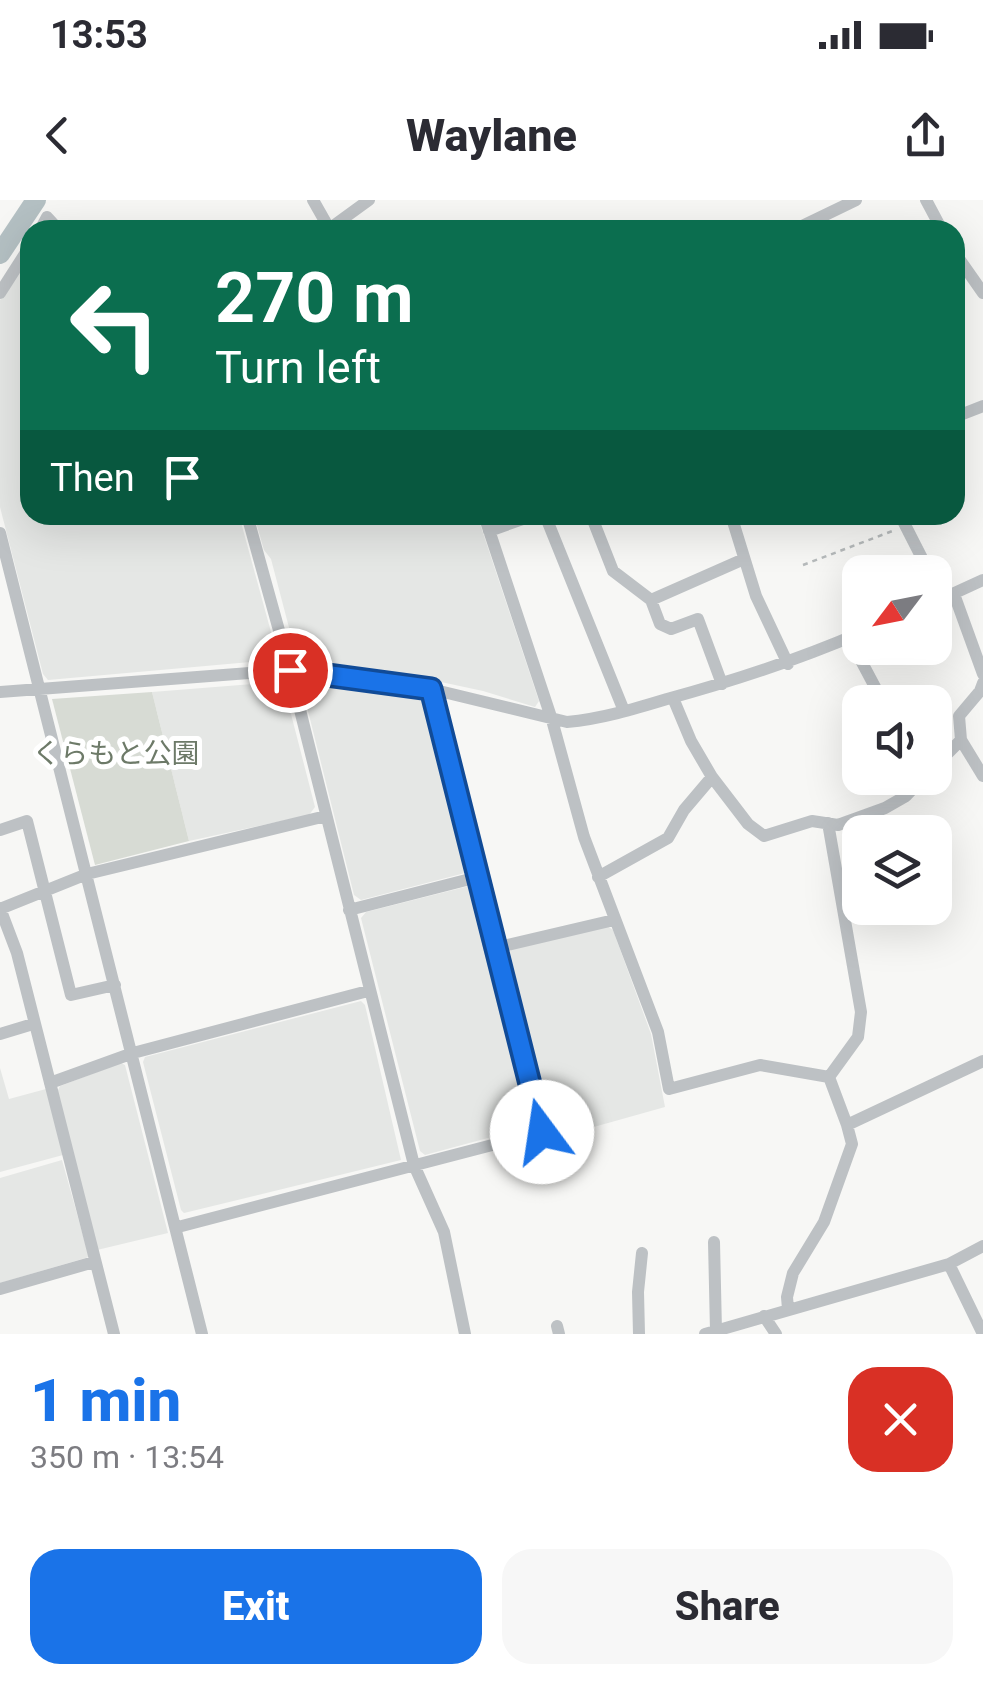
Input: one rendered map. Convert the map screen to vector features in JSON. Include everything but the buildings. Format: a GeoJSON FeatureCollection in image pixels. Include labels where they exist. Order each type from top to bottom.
{"type":"FeatureCollection","features":[{"type":"Feature","properties":{"kind":"street"},"geometry":{"type":"LineString","coordinates":[[342,220],[369,200]]}},
{"type":"Feature","properties":{"kind":"street"},"geometry":{"type":"LineString","coordinates":[[815,220],[856,200]]}},
{"type":"Feature","properties":{"kind":"street"},"geometry":{"type":"LineString","coordinates":[[0,292],[20,261]]}},
{"type":"Feature","properties":{"kind":"street"},"geometry":{"type":"LineString","coordinates":[[965,267],[983,293]]}},
{"type":"Feature","properties":{"kind":"street"},"geometry":{"type":"LineString","coordinates":[[250,525],[414,1165],[444,1232],[465,1334]]}},
{"type":"Feature","properties":{"kind":"street"},"geometry":{"type":"LineString","coordinates":[[487,525],[552,720],[598,876],[658,1032],[669,1089],[760,1065],[828,1077]]}},
{"type":"Feature","properties":{"kind":"street"},"geometry":{"type":"LineString","coordinates":[[489,531],[506,525]]}},
{"type":"Feature","properties":{"kind":"street"},"geometry":{"type":"LineString","coordinates":[[549,525],[624,711]]}},
{"type":"Feature","properties":{"kind":"street"},"geometry":{"type":"LineString","coordinates":[[595,525],[613,571],[651,600],[660,624],[671,629],[698,619],[722,684]]}},
{"type":"Feature","properties":{"kind":"street"},"geometry":{"type":"LineString","coordinates":[[735,525],[756,596],[788,664]]}},
{"type":"Feature","properties":{"kind":"street"},"geometry":{"type":"LineString","coordinates":[[904,525],[921,555]]}},
{"type":"Feature","properties":{"kind":"street"},"geometry":{"type":"LineString","coordinates":[[0,533],[202,1334]]}},
{"type":"Feature","properties":{"kind":"street"},"geometry":{"type":"LineString","coordinates":[[651,600],[744,560]]}},
{"type":"Feature","properties":{"kind":"street"},"geometry":{"type":"LineString","coordinates":[[952,594],[983,580]]}},
{"type":"Feature","properties":{"kind":"street"},"geometry":{"type":"LineString","coordinates":[[952,614],[983,674]]}},
{"type":"Feature","properties":{"kind":"street"},"geometry":{"type":"LineString","coordinates":[[0,692],[290,670],[431,689],[552,720],[590,720],[788,664],[842,640]]}},
{"type":"Feature","properties":{"kind":"street"},"geometry":{"type":"LineString","coordinates":[[983,682],[959,716],[961,740],[983,776]]}},
{"type":"Feature","properties":{"kind":"street"},"geometry":{"type":"LineString","coordinates":[[178,1227],[542,1132],[431,689]]}},
{"type":"Feature","properties":{"kind":"street"},"geometry":{"type":"LineString","coordinates":[[674,698],[691,742],[712,777],[748,824],[764,836],[812,821],[838,825],[885,808],[907,795]]}},
{"type":"Feature","properties":{"kind":"street"},"geometry":{"type":"LineString","coordinates":[[952,749],[961,740]]}},
{"type":"Feature","properties":{"kind":"street"},"geometry":{"type":"LineString","coordinates":[[598,876],[668,838],[684,810],[712,777]]}},
{"type":"Feature","properties":{"kind":"street"},"geometry":{"type":"LineString","coordinates":[[114,1334],[17,953],[0,909],[86,874],[326,816]]}},
{"type":"Feature","properties":{"kind":"street"},"geometry":{"type":"LineString","coordinates":[[0,830],[27,821],[71,995],[115,985]]}},
{"type":"Feature","properties":{"kind":"street"},"geometry":{"type":"LineString","coordinates":[[828,823],[860,1012],[858,1038],[828,1077]]}},
{"type":"Feature","properties":{"kind":"street"},"geometry":{"type":"LineString","coordinates":[[349,910],[478,877]]}},
{"type":"Feature","properties":{"kind":"street"},"geometry":{"type":"LineString","coordinates":[[496,948],[614,920]]}},
{"type":"Feature","properties":{"kind":"street"},"geometry":{"type":"LineString","coordinates":[[50,1083],[133,1052],[368,991]]}},
{"type":"Feature","properties":{"kind":"street"},"geometry":{"type":"LineString","coordinates":[[0,1034],[33,1024]]}},
{"type":"Feature","properties":{"kind":"street"},"geometry":{"type":"LineString","coordinates":[[846,1125],[983,1061]]}},
{"type":"Feature","properties":{"kind":"street"},"geometry":{"type":"LineString","coordinates":[[788,1309],[793,1273],[824,1222],[852,1144],[828,1077]]}},
{"type":"Feature","properties":{"kind":"street"},"geometry":{"type":"LineString","coordinates":[[714,1242],[711,1332],[949,1264],[983,1246]]}},
{"type":"Feature","properties":{"kind":"street"},"geometry":{"type":"LineString","coordinates":[[640,1334],[638,1292],[642,1253]]}},
{"type":"Feature","properties":{"kind":"street"},"geometry":{"type":"LineString","coordinates":[[0,1289],[94,1262]]}},
{"type":"Feature","properties":{"kind":"street"},"geometry":{"type":"LineString","coordinates":[[949,1264],[982,1334]]}},
{"type":"Feature","properties":{"kind":"street"},"geometry":{"type":"LineString","coordinates":[[764,1316],[776,1334]]}},
{"type":"Feature","properties":{"kind":"path"},"geometry":{"type":"LineString","coordinates":[[803,564],[893,525]]}},
{"type":"Feature","properties":{"kind":"shaded area"},"geometry":{"type":"Polygon","coordinates":[[[20,269],[20,525],[242,525],[277,654],[274,660],[48,680],[43,674],[0,507],[0,300],[20,269]]]}},
{"type":"Feature","properties":{"kind":"shaded area"},"geometry":{"type":"Polygon","coordinates":[[[257,525],[480,525],[539,701],[535,707],[399,673],[297,658],[271,559],[264,550],[257,525]]]}},
{"type":"Feature","properties":{"kind":"shaded area"},"geometry":{"type":"Polygon","coordinates":[[[277,682],[284,687],[315,807],[309,815],[189,841],[152,692],[277,682]]]}},
{"type":"Feature","properties":{"kind":"shaded area"},"geometry":{"type":"Polygon","coordinates":[[[307,683],[425,699],[468,867],[465,873],[361,900],[354,895],[302,687],[307,683]]]}},
{"type":"Feature","properties":{"kind":"shaded area"},"geometry":{"type":"Polygon","coordinates":[[[469,886],[475,890],[532,1123],[425,1155],[420,1151],[361,918],[366,912],[469,886]]]}},
{"type":"Feature","properties":{"kind":"shaded area"},"geometry":{"type":"Polygon","coordinates":[[[606,925],[613,930],[651,1034],[665,1107],[551,1139],[506,956],[512,949],[606,925]]]}},
{"type":"Feature","properties":{"kind":"shaded area"},"geometry":{"type":"Polygon","coordinates":[[[361,1001],[401,1160],[184,1213],[143,1062],[145,1057],[361,1001]]]}},
{"type":"Feature","properties":{"kind":"shaded area"},"geometry":{"type":"Polygon","coordinates":[[[121,1063],[125,1065],[168,1233],[97,1250],[57,1092],[60,1086],[121,1063]]]}},
{"type":"Feature","properties":{"kind":"shaded area"},"geometry":{"type":"Polygon","coordinates":[[[0,1068],[9,1099],[46,1089],[63,1155],[0,1172],[0,1068]]]}},
{"type":"Feature","properties":{"kind":"shaded area"},"geometry":{"type":"Polygon","coordinates":[[[62,1160],[89,1257],[0,1283],[0,1178],[62,1160]]]}},
{"type":"Feature","properties":{"kind":"green space","name":"くらもと公園"},"geometry":{"type":"Polygon","coordinates":[[[152,692],[189,841],[95,865],[52,699],[152,692]]]}},
{"type":"Feature","properties":{"kind":"waterway"},"geometry":{"type":"LineString","coordinates":[[23,220],[36,200]]}},
{"type":"Feature","properties":{"kind":"waterway"},"geometry":{"type":"LineString","coordinates":[[0,254],[20,224]]}},
{"type":"Feature","properties":{"kind":"route"},"geometry":{"type":"LineString","coordinates":[[290,670],[431,689],[542,1132]]}}]}
